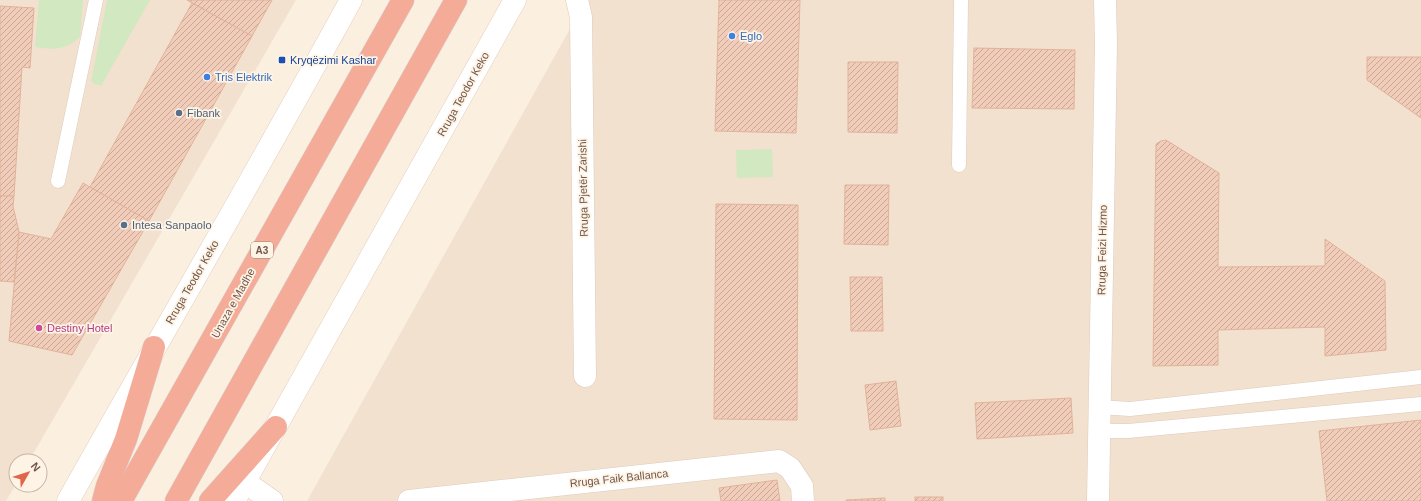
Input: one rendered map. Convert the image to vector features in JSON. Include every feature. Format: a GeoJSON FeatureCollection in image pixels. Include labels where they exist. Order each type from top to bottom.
{"type":"FeatureCollection","features":[{"type":"Feature","properties":{"kind":"highway","name":"Unaza e Madhe"},"geometry":{"type":"LineString","coordinates":[[121,501],[403,0]]}},
{"type":"Feature","properties":{"kind":"highway"},"geometry":{"type":"LineString","coordinates":[[176,501],[456,0]]}},
{"type":"Feature","properties":{"kind":"highway"},"geometry":{"type":"LineString","coordinates":[[103,501],[107,486],[126,439],[154,347]]}},
{"type":"Feature","properties":{"kind":"highway"},"geometry":{"type":"LineString","coordinates":[[210,501],[276,427]]}},
{"type":"Feature","properties":{"kind":"street","name":"Rruga Teodor Keko"},"geometry":{"type":"LineString","coordinates":[[68,501],[154,347],[310,76],[351,0]]}},
{"type":"Feature","properties":{"kind":"street","name":"Rruga Teodor Keko"},"geometry":{"type":"LineString","coordinates":[[234,501],[515,0]]}},
{"type":"Feature","properties":{"kind":"street","name":"Rruga Pjetër Zarishi"},"geometry":{"type":"LineString","coordinates":[[577,0],[581,17],[585,376]]}},
{"type":"Feature","properties":{"kind":"street","name":"Rruga Feizi Hizmo"},"geometry":{"type":"LineString","coordinates":[[1098,501],[1106,44],[1104,0]]}},
{"type":"Feature","properties":{"kind":"street","name":"Rruga Faik Ballanca"},"geometry":{"type":"LineString","coordinates":[[409,501],[779,461],[790,468],[802,486],[803,501]]}},
{"type":"Feature","properties":{"kind":"street"},"geometry":{"type":"LineString","coordinates":[[245,482],[272,501]]}},
{"type":"Feature","properties":{"kind":"lane"},"geometry":{"type":"LineString","coordinates":[[58,181],[96,0]]}},
{"type":"Feature","properties":{"kind":"lane"},"geometry":{"type":"LineString","coordinates":[[959,165],[961,0]]}},
{"type":"Feature","properties":{"kind":"lane"},"geometry":{"type":"LineString","coordinates":[[1099,407],[1130,409],[1421,377]]}},
{"type":"Feature","properties":{"kind":"lane"},"geometry":{"type":"LineString","coordinates":[[1099,431],[1128,431],[1421,404]]}},
{"type":"Feature","properties":{"kind":"shaded area"},"geometry":{"type":"Polygon","coordinates":[[[0,0],[296,0],[34,453],[8,453],[8,493],[11,493],[6,501],[0,501],[0,0]]]}},
{"type":"Feature","properties":{"kind":"shaded area"},"geometry":{"type":"Polygon","coordinates":[[[586,0],[1421,0],[1421,501],[307,501],[586,0]]]}},
{"type":"Feature","properties":{"kind":"green space"},"geometry":{"type":"Polygon","coordinates":[[[39,0],[83,0],[80,37],[65,47],[48,49],[35,47],[39,0]]]}},
{"type":"Feature","properties":{"kind":"green space"},"geometry":{"type":"Polygon","coordinates":[[[107,0],[150,0],[101,86],[91,82],[107,0]]]}},
{"type":"Feature","properties":{"kind":"green space"},"geometry":{"type":"Polygon","coordinates":[[[772,149],[773,177],[737,178],[736,150],[772,149]]]}},
{"type":"Feature","properties":{"kind":"building"},"geometry":{"type":"Polygon","coordinates":[[[187,0],[272,0],[252,36],[187,0]]]}},
{"type":"Feature","properties":{"kind":"building"},"geometry":{"type":"Polygon","coordinates":[[[719,0],[800,0],[796,133],[715,131],[719,0]]]}},
{"type":"Feature","properties":{"kind":"building"},"geometry":{"type":"Polygon","coordinates":[[[192,3],[252,36],[149,221],[90,187],[192,3]]]}},
{"type":"Feature","properties":{"kind":"building"},"geometry":{"type":"Polygon","coordinates":[[[0,6],[34,8],[30,68],[22,67],[14,196],[0,196],[0,6]]]}},
{"type":"Feature","properties":{"kind":"building"},"geometry":{"type":"Polygon","coordinates":[[[974,48],[1075,50],[1074,109],[972,108],[974,48]]]}},
{"type":"Feature","properties":{"kind":"building"},"geometry":{"type":"Polygon","coordinates":[[[1367,57],[1421,57],[1421,118],[1367,80],[1367,57]]]}},
{"type":"Feature","properties":{"kind":"building"},"geometry":{"type":"Polygon","coordinates":[[[848,62],[898,62],[897,133],[848,132],[848,62]]]}},
{"type":"Feature","properties":{"kind":"building"},"geometry":{"type":"Polygon","coordinates":[[[1166,140],[1219,173],[1218,267],[1325,266],[1325,239],[1385,281],[1386,350],[1325,356],[1325,327],[1218,330],[1218,365],[1153,366],[1156,144],[1166,140]]]}},
{"type":"Feature","properties":{"kind":"building"},"geometry":{"type":"Polygon","coordinates":[[[83,183],[149,221],[72,355],[9,341],[19,232],[51,239],[83,183]]]}},
{"type":"Feature","properties":{"kind":"building"},"geometry":{"type":"Polygon","coordinates":[[[845,185],[889,185],[888,245],[844,244],[845,185]]]}},
{"type":"Feature","properties":{"kind":"building"},"geometry":{"type":"Polygon","coordinates":[[[0,196],[14,196],[13,206],[19,232],[14,282],[0,281],[0,196]]]}},
{"type":"Feature","properties":{"kind":"building"},"geometry":{"type":"Polygon","coordinates":[[[716,204],[798,205],[797,420],[714,419],[716,204]]]}},
{"type":"Feature","properties":{"kind":"building"},"geometry":{"type":"Polygon","coordinates":[[[850,277],[882,277],[883,331],[851,331],[850,277]]]}},
{"type":"Feature","properties":{"kind":"building"},"geometry":{"type":"Polygon","coordinates":[[[896,381],[901,426],[870,430],[865,385],[896,381]]]}},
{"type":"Feature","properties":{"kind":"building"},"geometry":{"type":"Polygon","coordinates":[[[1071,398],[1073,433],[977,439],[975,403],[1071,398]]]}},
{"type":"Feature","properties":{"kind":"building"},"geometry":{"type":"Polygon","coordinates":[[[1421,420],[1421,501],[1327,501],[1319,431],[1421,420]]]}},
{"type":"Feature","properties":{"kind":"building"},"geometry":{"type":"Polygon","coordinates":[[[777,480],[780,501],[721,501],[719,488],[777,480]]]}},
{"type":"Feature","properties":{"kind":"building"},"geometry":{"type":"Polygon","coordinates":[[[915,497],[943,497],[943,501],[915,501],[915,497]]]}},
{"type":"Feature","properties":{"kind":"building"},"geometry":{"type":"Polygon","coordinates":[[[885,498],[885,501],[846,501],[846,500],[885,498]]]}},
{"type":"Feature","properties":{"kind":"place","name":"Eglo"},"geometry":{"type":"Point","coordinates":[732,36]}},
{"type":"Feature","properties":{"kind":"place","name":"Kryqëzimi Kashar"},"geometry":{"type":"Point","coordinates":[282,60]}},
{"type":"Feature","properties":{"kind":"place","name":"Tris Elektrik"},"geometry":{"type":"Point","coordinates":[207,77]}},
{"type":"Feature","properties":{"kind":"place","name":"Fibank"},"geometry":{"type":"Point","coordinates":[179,113]}},
{"type":"Feature","properties":{"kind":"place","name":"Intesa Sanpaolo"},"geometry":{"type":"Point","coordinates":[124,225]}},
{"type":"Feature","properties":{"kind":"place","name":"Destiny Hotel"},"geometry":{"type":"Point","coordinates":[39,328]}}]}
